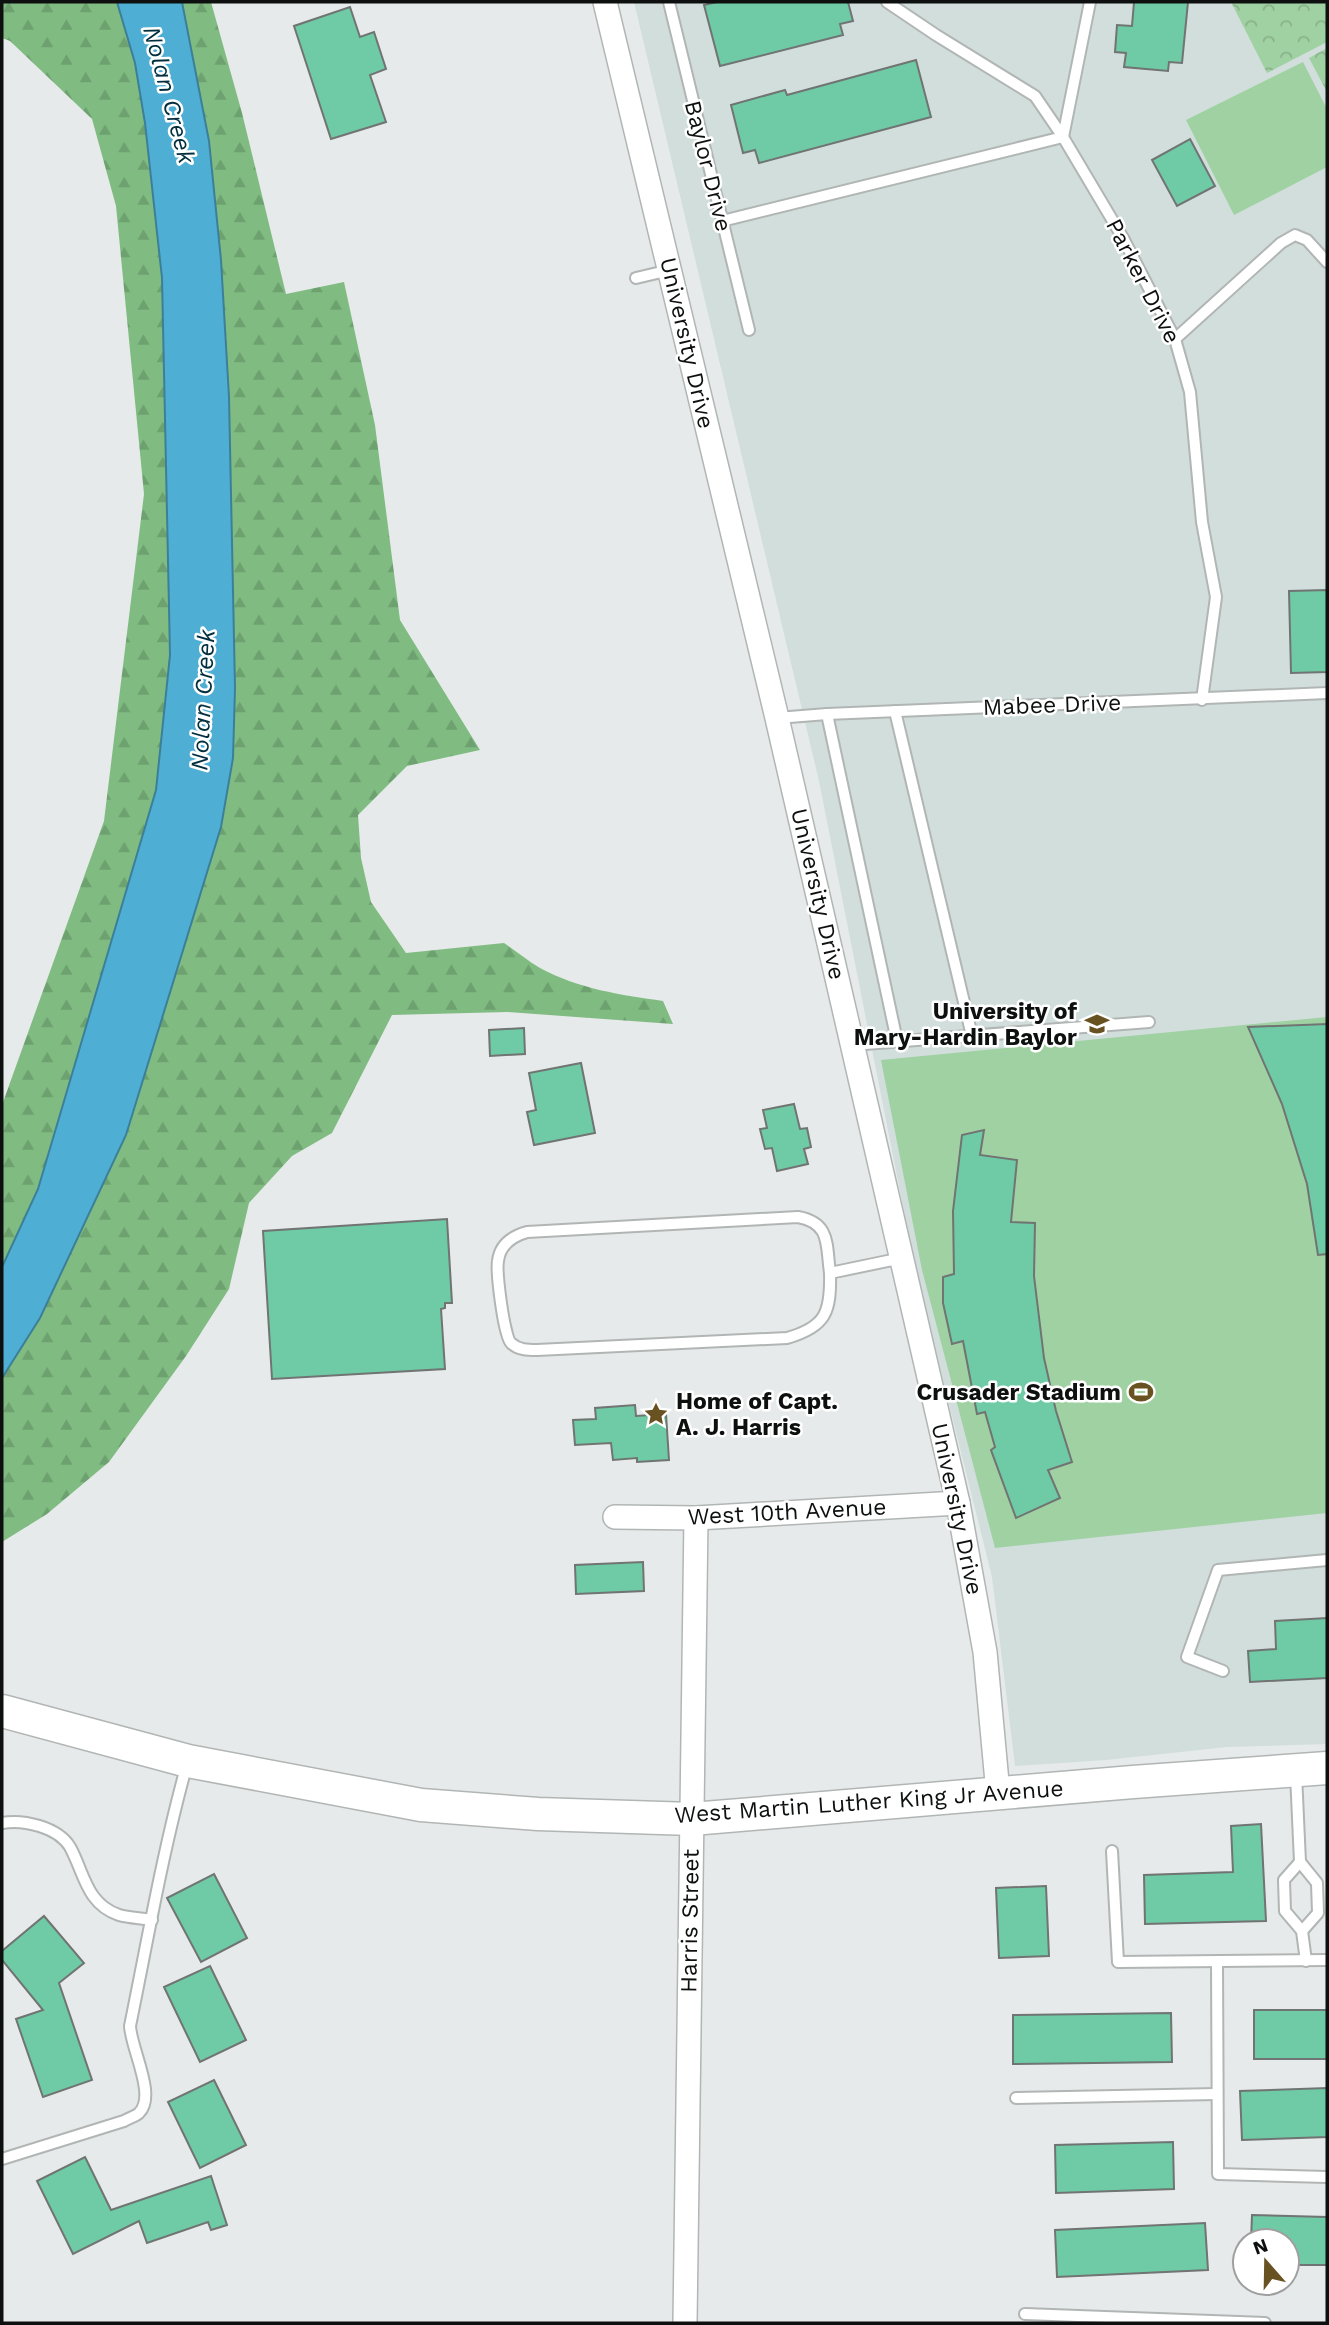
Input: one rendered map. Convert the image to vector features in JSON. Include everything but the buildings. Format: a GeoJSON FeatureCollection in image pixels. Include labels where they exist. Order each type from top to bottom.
{"type":"FeatureCollection","features":[{"type":"Feature","properties":{"kind":"street","name":"University Drive"},"geometry":{"type":"LineString","coordinates":[[605,2],[777,718],[958,1503],[985,1652],[998,1793]]}},
{"type":"Feature","properties":{"kind":"street","name":"West 10th Avenue"},"geometry":{"type":"LineString","coordinates":[[615,1517],[696,1518],[958,1503]]}},
{"type":"Feature","properties":{"kind":"street","name":"Harris Street"},"geometry":{"type":"LineString","coordinates":[[685,2323],[696,1518]]}},
{"type":"Feature","properties":{"kind":"street","name":"West Martin Luther King Jr Avenue"},"geometry":{"type":"LineString","coordinates":[[2,1711],[188,1761],[421,1805],[538,1814],[692,1819],[1327,1768]]}},
{"type":"Feature","properties":{"kind":"lane","name":"Baylor Drive"},"geometry":{"type":"LineString","coordinates":[[669,2],[749,330]]}},
{"type":"Feature","properties":{"kind":"lane","name":"Parker Drive"},"geometry":{"type":"LineString","coordinates":[[887,2],[1035,96],[1063,137],[1123,238],[1175,339],[1190,392],[1202,522],[1216,597],[1202,700]]}},
{"type":"Feature","properties":{"kind":"lane"},"geometry":{"type":"LineString","coordinates":[[722,221],[1063,137],[1090,2]]}},
{"type":"Feature","properties":{"kind":"lane"},"geometry":{"type":"LineString","coordinates":[[1175,339],[1294,235],[1307,240],[1327,262]]}},
{"type":"Feature","properties":{"kind":"lane"},"geometry":{"type":"LineString","coordinates":[[636,278],[670,270]]}},
{"type":"Feature","properties":{"kind":"lane","name":"Mabee Drive"},"geometry":{"type":"LineString","coordinates":[[777,718],[1327,693]]}},
{"type":"Feature","properties":{"kind":"lane"},"geometry":{"type":"LineString","coordinates":[[895,711],[972,1036]]}},
{"type":"Feature","properties":{"kind":"lane"},"geometry":{"type":"LineString","coordinates":[[827,714],[897,1041]]}},
{"type":"Feature","properties":{"kind":"lane"},"geometry":{"type":"LineString","coordinates":[[852,1045],[1149,1022]]}},
{"type":"Feature","properties":{"kind":"lane"},"geometry":{"type":"LineString","coordinates":[[798,1217],[813,1220],[821,1227],[830,1273],[831,1302],[821,1320],[808,1332],[787,1338],[537,1350],[521,1349],[510,1343],[505,1331],[498,1261],[503,1248],[512,1237],[527,1232],[798,1217]]}},
{"type":"Feature","properties":{"kind":"lane"},"geometry":{"type":"LineString","coordinates":[[830,1273],[902,1258]]}},
{"type":"Feature","properties":{"kind":"lane"},"geometry":{"type":"LineString","coordinates":[[1223,1671],[1187,1657],[1218,1570],[1327,1560]]}},
{"type":"Feature","properties":{"kind":"lane"},"geometry":{"type":"LineString","coordinates":[[2,2159],[124,2121],[139,2113],[145,2104],[146,2088],[131,2040],[130,2026],[152,1920],[155,1890],[188,1761]]}},
{"type":"Feature","properties":{"kind":"lane"},"geometry":{"type":"LineString","coordinates":[[1296,1770],[1300,1862],[1317,1883],[1318,1913],[1302,1931]]}},
{"type":"Feature","properties":{"kind":"lane"},"geometry":{"type":"LineString","coordinates":[[2,1823],[16,1821],[36,1824],[57,1835],[69,1844],[86,1886],[104,1906],[118,1915],[152,1920]]}},
{"type":"Feature","properties":{"kind":"lane"},"geometry":{"type":"LineString","coordinates":[[1112,1851],[1118,1962],[1327,1960]]}},
{"type":"Feature","properties":{"kind":"lane"},"geometry":{"type":"LineString","coordinates":[[1300,1862],[1284,1880],[1284,1911],[1302,1931],[1306,1961]]}},
{"type":"Feature","properties":{"kind":"lane"},"geometry":{"type":"LineString","coordinates":[[1217,1962],[1218,2175],[1327,2176]]}},
{"type":"Feature","properties":{"kind":"lane"},"geometry":{"type":"LineString","coordinates":[[1016,2098],[1217,2094]]}},
{"type":"Feature","properties":{"kind":"lane"},"geometry":{"type":"LineString","coordinates":[[1025,2314],[1265,2323]]}},
{"type":"Feature","properties":{"kind":"shaded area","name":"University of Mary-Hardin Baylor"},"geometry":{"type":"Polygon","coordinates":[[[634,2],[1327,2],[1327,1744],[1227,1747],[1106,1760],[1015,1766],[992,1577],[915,1267],[819,781],[634,2]]]}},
{"type":"Feature","properties":{"kind":"green space"},"geometry":{"type":"Polygon","coordinates":[[[2,2],[211,2],[242,113],[286,294],[344,282],[375,425],[400,620],[480,750],[407,766],[358,815],[361,858],[371,902],[406,953],[504,943],[540,968],[570,981],[663,1001],[673,1024],[507,1012],[392,1015],[332,1133],[292,1156],[249,1203],[229,1289],[186,1356],[109,1462],[47,1514],[2,1542],[2,1105],[104,821],[144,494],[116,206],[92,119],[10,41],[2,38],[2,2]]]}},
{"type":"Feature","properties":{"kind":"green space"},"geometry":{"type":"Polygon","coordinates":[[[1231,2],[1327,2],[1327,42],[1267,73],[1231,2]]]}},
{"type":"Feature","properties":{"kind":"green space"},"geometry":{"type":"Polygon","coordinates":[[[1327,48],[1327,92],[1309,58],[1327,48]]]}},
{"type":"Feature","properties":{"kind":"green space"},"geometry":{"type":"Polygon","coordinates":[[[1303,62],[1327,109],[1327,167],[1234,215],[1186,120],[1303,62]]]}},
{"type":"Feature","properties":{"kind":"green space","name":"Crusader Stadium"},"geometry":{"type":"Polygon","coordinates":[[[1327,1017],[1327,1513],[995,1548],[922,1270],[881,1060],[1327,1017]]]}},
{"type":"Feature","properties":{"kind":"water","name":"Nolan Creek"},"geometry":{"type":"Polygon","coordinates":[[[117,2],[182,2],[209,141],[221,260],[229,397],[235,688],[233,758],[221,827],[126,1135],[40,1318],[2,1378],[2,1267],[38,1189],[156,790],[170,655],[162,278],[145,123],[135,63],[117,2]]]}},
{"type":"Feature","properties":{"kind":"place","name":"University of Mary-Hardin Baylor"},"geometry":{"type":"Point","coordinates":[1097,1024]}},
{"type":"Feature","properties":{"kind":"place","name":"Crusader Stadium"},"geometry":{"type":"Point","coordinates":[1141,1392]}},
{"type":"Feature","properties":{"kind":"place","name":"Home of Capt. A. J. Harris"},"geometry":{"type":"Point","coordinates":[656,1414]}}]}
